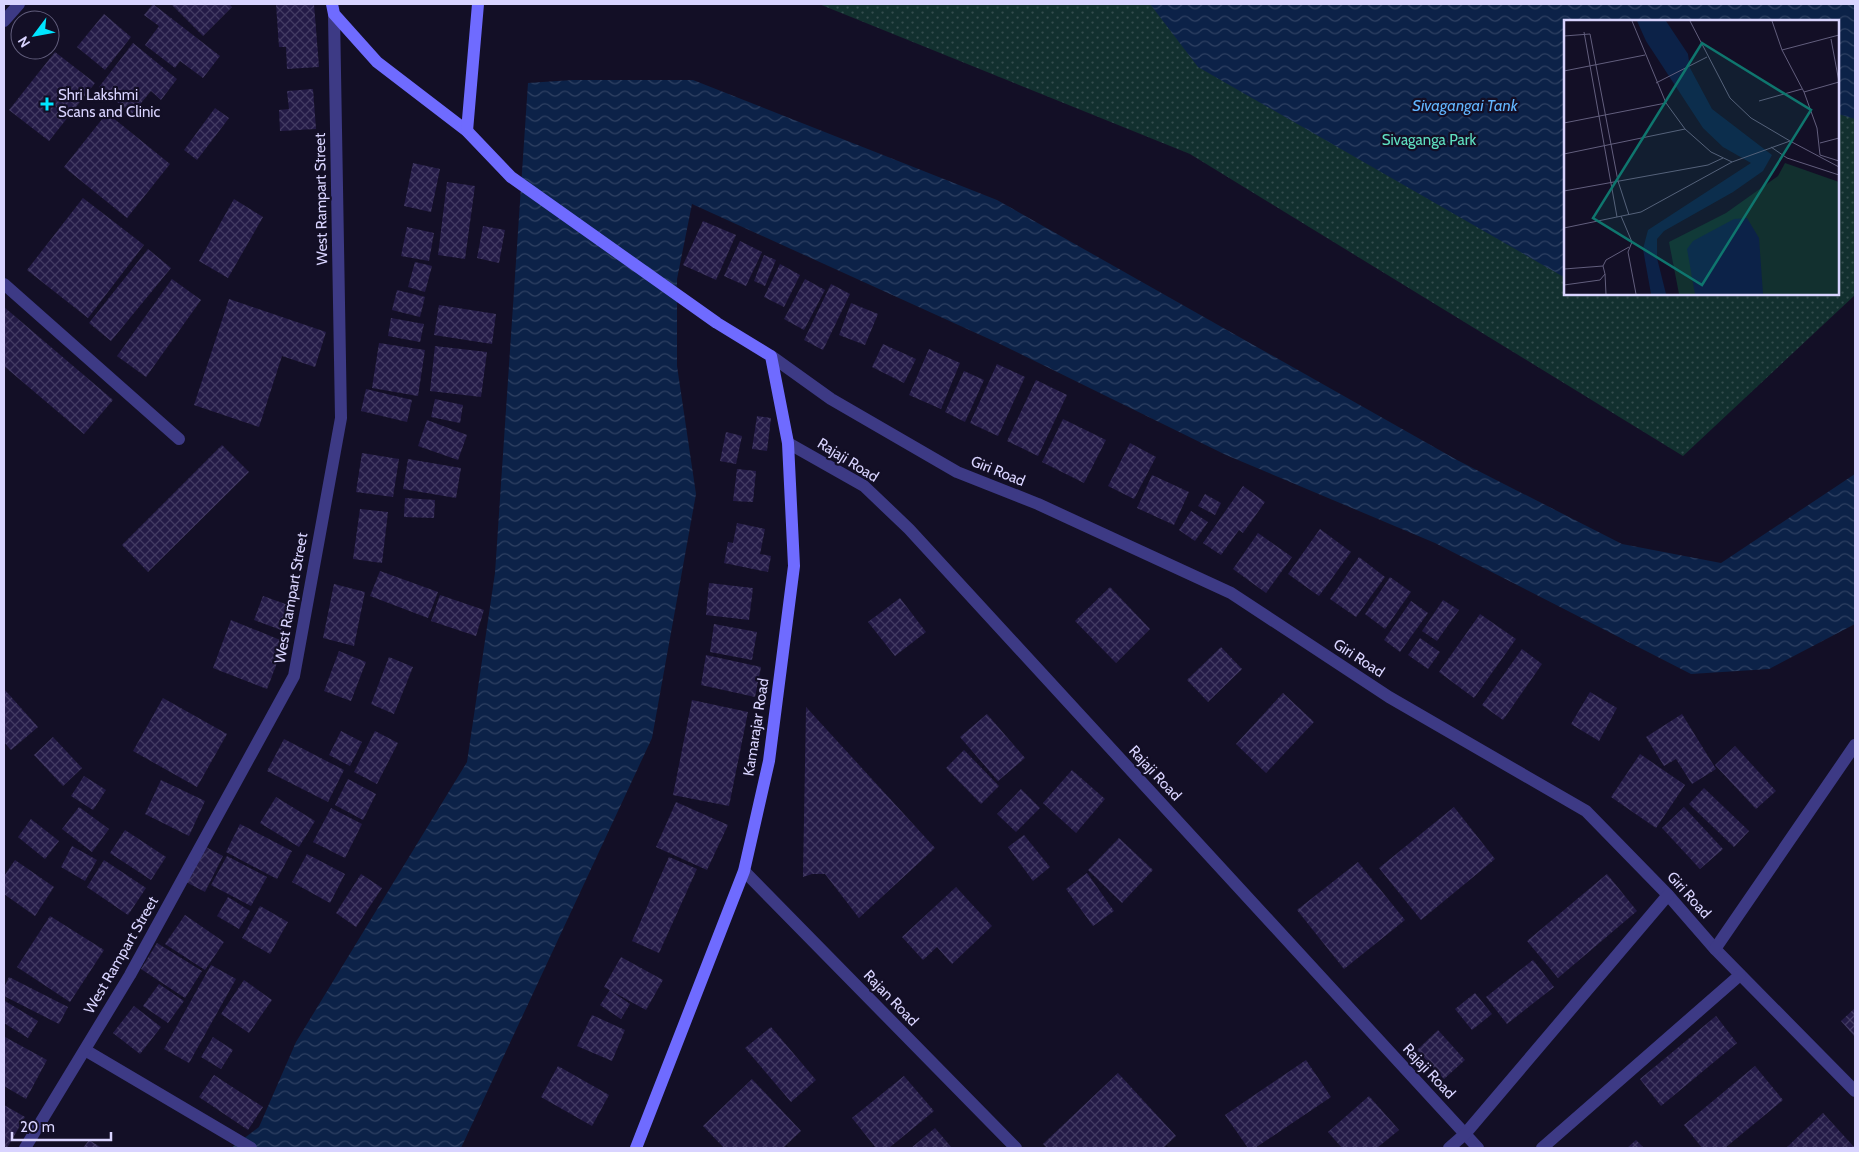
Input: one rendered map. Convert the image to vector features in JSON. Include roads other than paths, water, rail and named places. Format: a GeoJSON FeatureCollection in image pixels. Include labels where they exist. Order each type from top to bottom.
{"type":"FeatureCollection","features":[{"type":"Feature","properties":{"kind":"main road"},"geometry":{"type":"LineString","coordinates":[[467,130],[478,4]]}},
{"type":"Feature","properties":{"kind":"main road"},"geometry":{"type":"LineString","coordinates":[[333,9],[377,62],[467,130],[511,177],[717,323],[770,356]]}},
{"type":"Feature","properties":{"kind":"main road","name":"Kamarajar Road"},"geometry":{"type":"LineString","coordinates":[[638,1147],[744,871],[769,761],[794,566],[788,443],[770,356]]}},
{"type":"Feature","properties":{"kind":"street"},"geometry":{"type":"LineString","coordinates":[[4,21],[18,4]]}},
{"type":"Feature","properties":{"kind":"street","name":"West Rampart Street"},"geometry":{"type":"LineString","coordinates":[[25,1148],[130,975],[294,676],[341,418],[333,9]]}},
{"type":"Feature","properties":{"kind":"street"},"geometry":{"type":"LineString","coordinates":[[4,284],[179,439]]}},
{"type":"Feature","properties":{"kind":"street","name":"Giri Road"},"geometry":{"type":"LineString","coordinates":[[770,356],[831,399],[957,472],[1038,504],[1231,593],[1389,698],[1586,811],[1668,895],[1715,949],[1855,1091]]}},
{"type":"Feature","properties":{"kind":"street","name":"Rajaji Road"},"geometry":{"type":"LineString","coordinates":[[788,443],[864,486],[908,529],[1478,1148]]}},
{"type":"Feature","properties":{"kind":"street"},"geometry":{"type":"LineString","coordinates":[[1715,949],[1855,745]]}},
{"type":"Feature","properties":{"kind":"street","name":"Rajan Road"},"geometry":{"type":"LineString","coordinates":[[744,871],[1016,1148]]}},
{"type":"Feature","properties":{"kind":"street"},"geometry":{"type":"LineString","coordinates":[[1449,1148],[1465,1134],[1668,895]]}},
{"type":"Feature","properties":{"kind":"street"},"geometry":{"type":"LineString","coordinates":[[1542,1148],[1740,975]]}},
{"type":"Feature","properties":{"kind":"street"},"geometry":{"type":"LineString","coordinates":[[85,1050],[251,1148]]}},
{"type":"Feature","properties":{"kind":"water","name":"Sivagangai Tank"},"geometry":{"type":"Polygon","coordinates":[[[1150,4],[1855,4],[1855,119],[1839,114],[1839,20],[1564,20],[1564,277],[1198,67],[1150,4]]]}},
{"type":"Feature","properties":{"kind":"water"},"geometry":{"type":"Polygon","coordinates":[[[572,80],[693,80],[997,200],[1457,460],[1622,544],[1721,563],[1855,474],[1855,624],[1769,669],[1691,674],[1435,543],[1226,455],[998,343],[692,204],[677,279],[677,366],[696,494],[652,738],[461,1148],[231,1148],[259,1127],[296,1042],[467,762],[495,573],[528,83],[572,80]]]}},
{"type":"Feature","properties":{"kind":"place","name":"Shri Lakshmi Scans and Clinic"},"geometry":{"type":"Point","coordinates":[47,104]}},
{"type":"Feature","properties":{"kind":"park label","name":"Sivaganga Park"},"geometry":{"type":"Point","coordinates":[1429,140]}}]}
